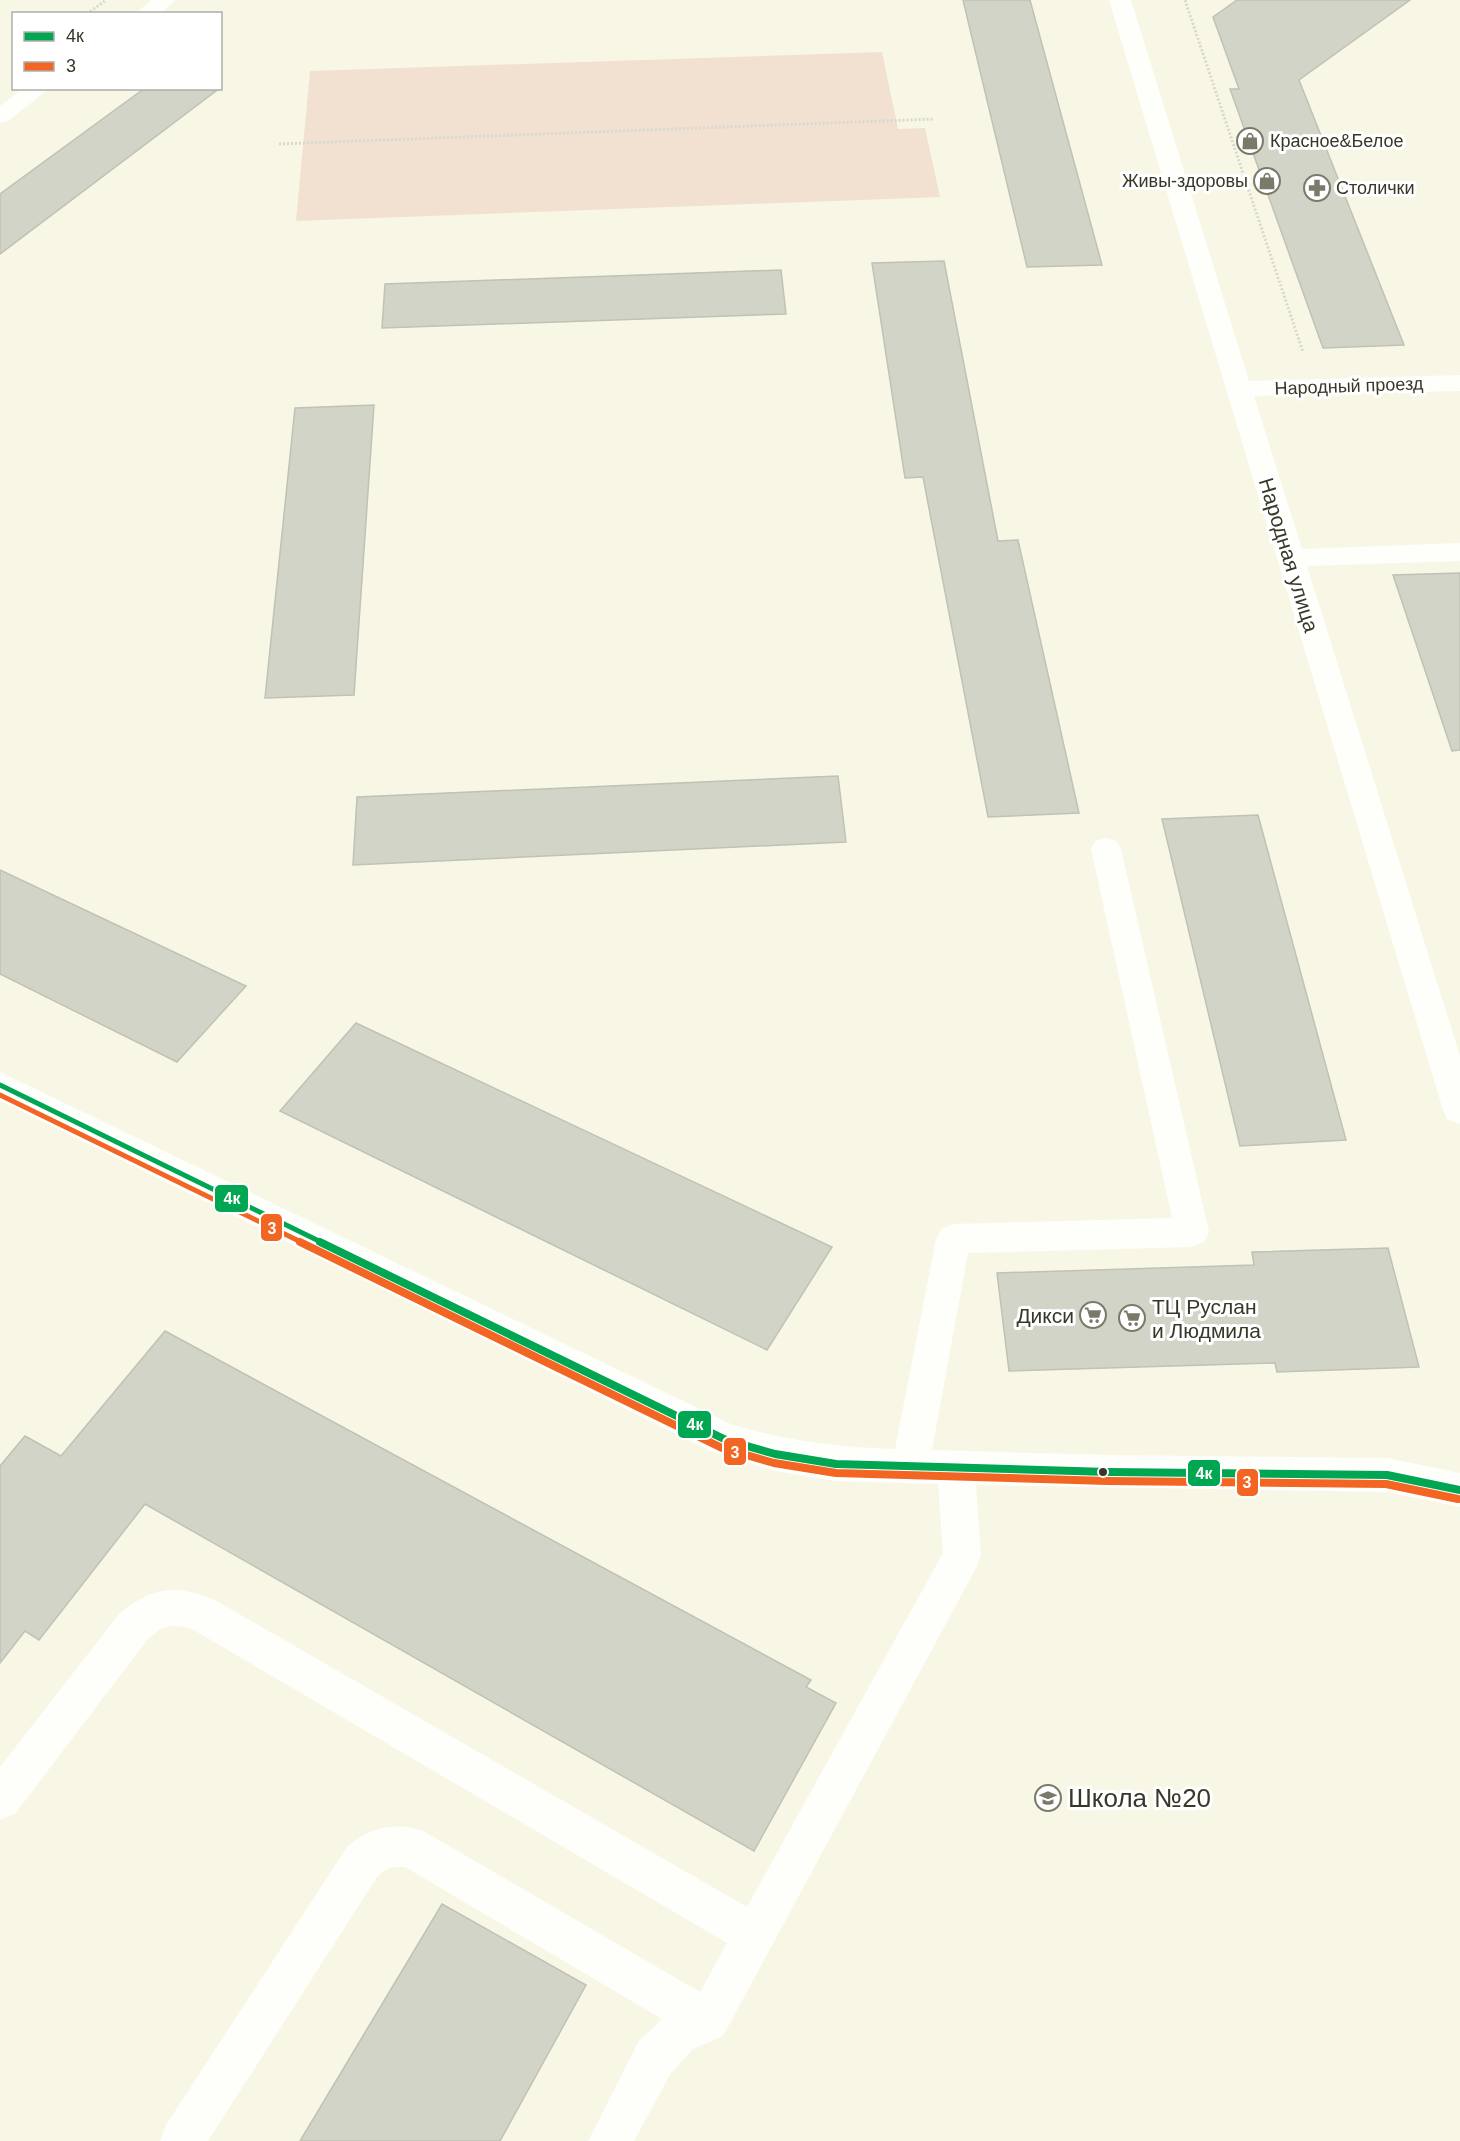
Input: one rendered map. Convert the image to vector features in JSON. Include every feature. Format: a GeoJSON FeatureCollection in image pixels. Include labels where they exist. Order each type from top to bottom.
{"type":"FeatureCollection","features":[{"type":"Feature","properties":{"kind":"street"},"geometry":{"type":"LineString","coordinates":[[148,12],[165,0]]}},
{"type":"Feature","properties":{"kind":"street","name":"Народная улица"},"geometry":{"type":"LineString","coordinates":[[1120,0],[1460,1110]]}},
{"type":"Feature","properties":{"kind":"street"},"geometry":{"type":"LineString","coordinates":[[0,116],[36,90]]}},
{"type":"Feature","properties":{"kind":"street","name":"Народный проезд"},"geometry":{"type":"LineString","coordinates":[[1238,389],[1460,383]]}},
{"type":"Feature","properties":{"kind":"street"},"geometry":{"type":"LineString","coordinates":[[1290,558],[1460,552]]}},
{"type":"Feature","properties":{"kind":"street"},"geometry":{"type":"LineString","coordinates":[[910,1466],[953,1239],[1192,1232],[1107,849]]}},
{"type":"Feature","properties":{"kind":"street"},"geometry":{"type":"LineString","coordinates":[[0,1085],[726,1440],[775,1454],[836,1464],[1387,1475],[1460,1490]]}},
{"type":"Feature","properties":{"kind":"street"},"geometry":{"type":"LineString","coordinates":[[610,2141],[655,2057],[678,2034],[708,2021],[962,1555],[956,1468]]}},
{"type":"Feature","properties":{"kind":"street"},"geometry":{"type":"LineString","coordinates":[[0,1800],[133,1627],[151,1611],[176,1606],[201,1613],[754,1935]]}},
{"type":"Feature","properties":{"kind":"street"},"geometry":{"type":"LineString","coordinates":[[182,2141],[362,1862],[372,1852],[392,1844],[410,1847],[708,2021]]}},
{"type":"Feature","properties":{"kind":"path"},"geometry":{"type":"LineString","coordinates":[[90,12],[106,0]]}},
{"type":"Feature","properties":{"kind":"path"},"geometry":{"type":"LineString","coordinates":[[1185,0],[1314,387]]}},
{"type":"Feature","properties":{"kind":"path"},"geometry":{"type":"LineString","coordinates":[[279,144],[934,119]]}},
{"type":"Feature","properties":{"kind":"shaded area"},"geometry":{"type":"Polygon","coordinates":[[[882,52],[898,129],[925,128],[940,197],[296,221],[310,71],[882,52]]]}},
{"type":"Feature","properties":{"kind":"building"},"geometry":{"type":"Polygon","coordinates":[[[963,0],[1030,0],[1102,265],[1027,267],[963,0]]]}},
{"type":"Feature","properties":{"kind":"building"},"geometry":{"type":"Polygon","coordinates":[[[1237,0],[1410,0],[1299,80],[1404,345],[1323,348],[1230,89],[1239,89],[1213,17],[1237,0]]]}},
{"type":"Feature","properties":{"kind":"building"},"geometry":{"type":"Polygon","coordinates":[[[142,90],[217,90],[0,254],[0,194],[142,90]]]}},
{"type":"Feature","properties":{"kind":"building"},"geometry":{"type":"Polygon","coordinates":[[[944,261],[998,541],[1018,540],[1079,813],[988,817],[923,477],[905,478],[872,263],[944,261]]]}},
{"type":"Feature","properties":{"kind":"building"},"geometry":{"type":"Polygon","coordinates":[[[781,270],[786,314],[382,328],[385,284],[781,270]]]}},
{"type":"Feature","properties":{"kind":"building"},"geometry":{"type":"Polygon","coordinates":[[[374,405],[354,695],[265,698],[295,408],[374,405]]]}},
{"type":"Feature","properties":{"kind":"building"},"geometry":{"type":"Polygon","coordinates":[[[1460,573],[1460,750],[1452,751],[1393,575],[1460,573]]]}},
{"type":"Feature","properties":{"kind":"building"},"geometry":{"type":"Polygon","coordinates":[[[838,776],[846,842],[353,865],[357,797],[838,776]]]}},
{"type":"Feature","properties":{"kind":"building"},"geometry":{"type":"Polygon","coordinates":[[[1258,815],[1346,1140],[1240,1146],[1162,819],[1258,815]]]}},
{"type":"Feature","properties":{"kind":"building"},"geometry":{"type":"Polygon","coordinates":[[[0,870],[246,986],[177,1062],[0,974],[0,870]]]}},
{"type":"Feature","properties":{"kind":"building"},"geometry":{"type":"Polygon","coordinates":[[[356,1023],[832,1247],[767,1350],[280,1111],[356,1023]]]}},
{"type":"Feature","properties":{"kind":"building"},"geometry":{"type":"Polygon","coordinates":[[[1388,1248],[1419,1367],[1277,1372],[1275,1363],[1009,1371],[997,1273],[1254,1265],[1252,1252],[1388,1248]]]}},
{"type":"Feature","properties":{"kind":"building"},"geometry":{"type":"Polygon","coordinates":[[[165,1331],[811,1680],[806,1687],[836,1703],[754,1851],[145,1504],[39,1640],[25,1631],[0,1663],[0,1466],[25,1436],[61,1456],[165,1331]]]}},
{"type":"Feature","properties":{"kind":"building"},"geometry":{"type":"Polygon","coordinates":[[[442,1904],[586,1985],[500,2141],[300,2141],[442,1904]]]}},
{"type":"Feature","properties":{"kind":"transit line","name":"4к"},"geometry":{"type":"LineString","coordinates":[[0,1085],[726,1440],[775,1454],[836,1464],[1108,1472],[1387,1475],[1460,1490]]}},
{"type":"Feature","properties":{"kind":"transit line","name":"3"},"geometry":{"type":"LineString","coordinates":[[0,1095],[722,1448],[774,1463],[836,1473],[1108,1481],[1386,1484],[1458,1499]]}},
{"type":"Feature","properties":{"kind":"place","name":"Красное&Белое"},"geometry":{"type":"Point","coordinates":[1250,141]}},
{"type":"Feature","properties":{"kind":"place","name":"Живы-здоровы"},"geometry":{"type":"Point","coordinates":[1267,181]}},
{"type":"Feature","properties":{"kind":"place","name":"Столички"},"geometry":{"type":"Point","coordinates":[1317,188]}},
{"type":"Feature","properties":{"kind":"place","name":"Дикси"},"geometry":{"type":"Point","coordinates":[1093,1315]}},
{"type":"Feature","properties":{"kind":"place","name":"ТЦ Руслан и Людмила"},"geometry":{"type":"Point","coordinates":[1132,1318]}},
{"type":"Feature","properties":{"kind":"place","name":"Школа №20"},"geometry":{"type":"Point","coordinates":[1048,1798]}}]}
